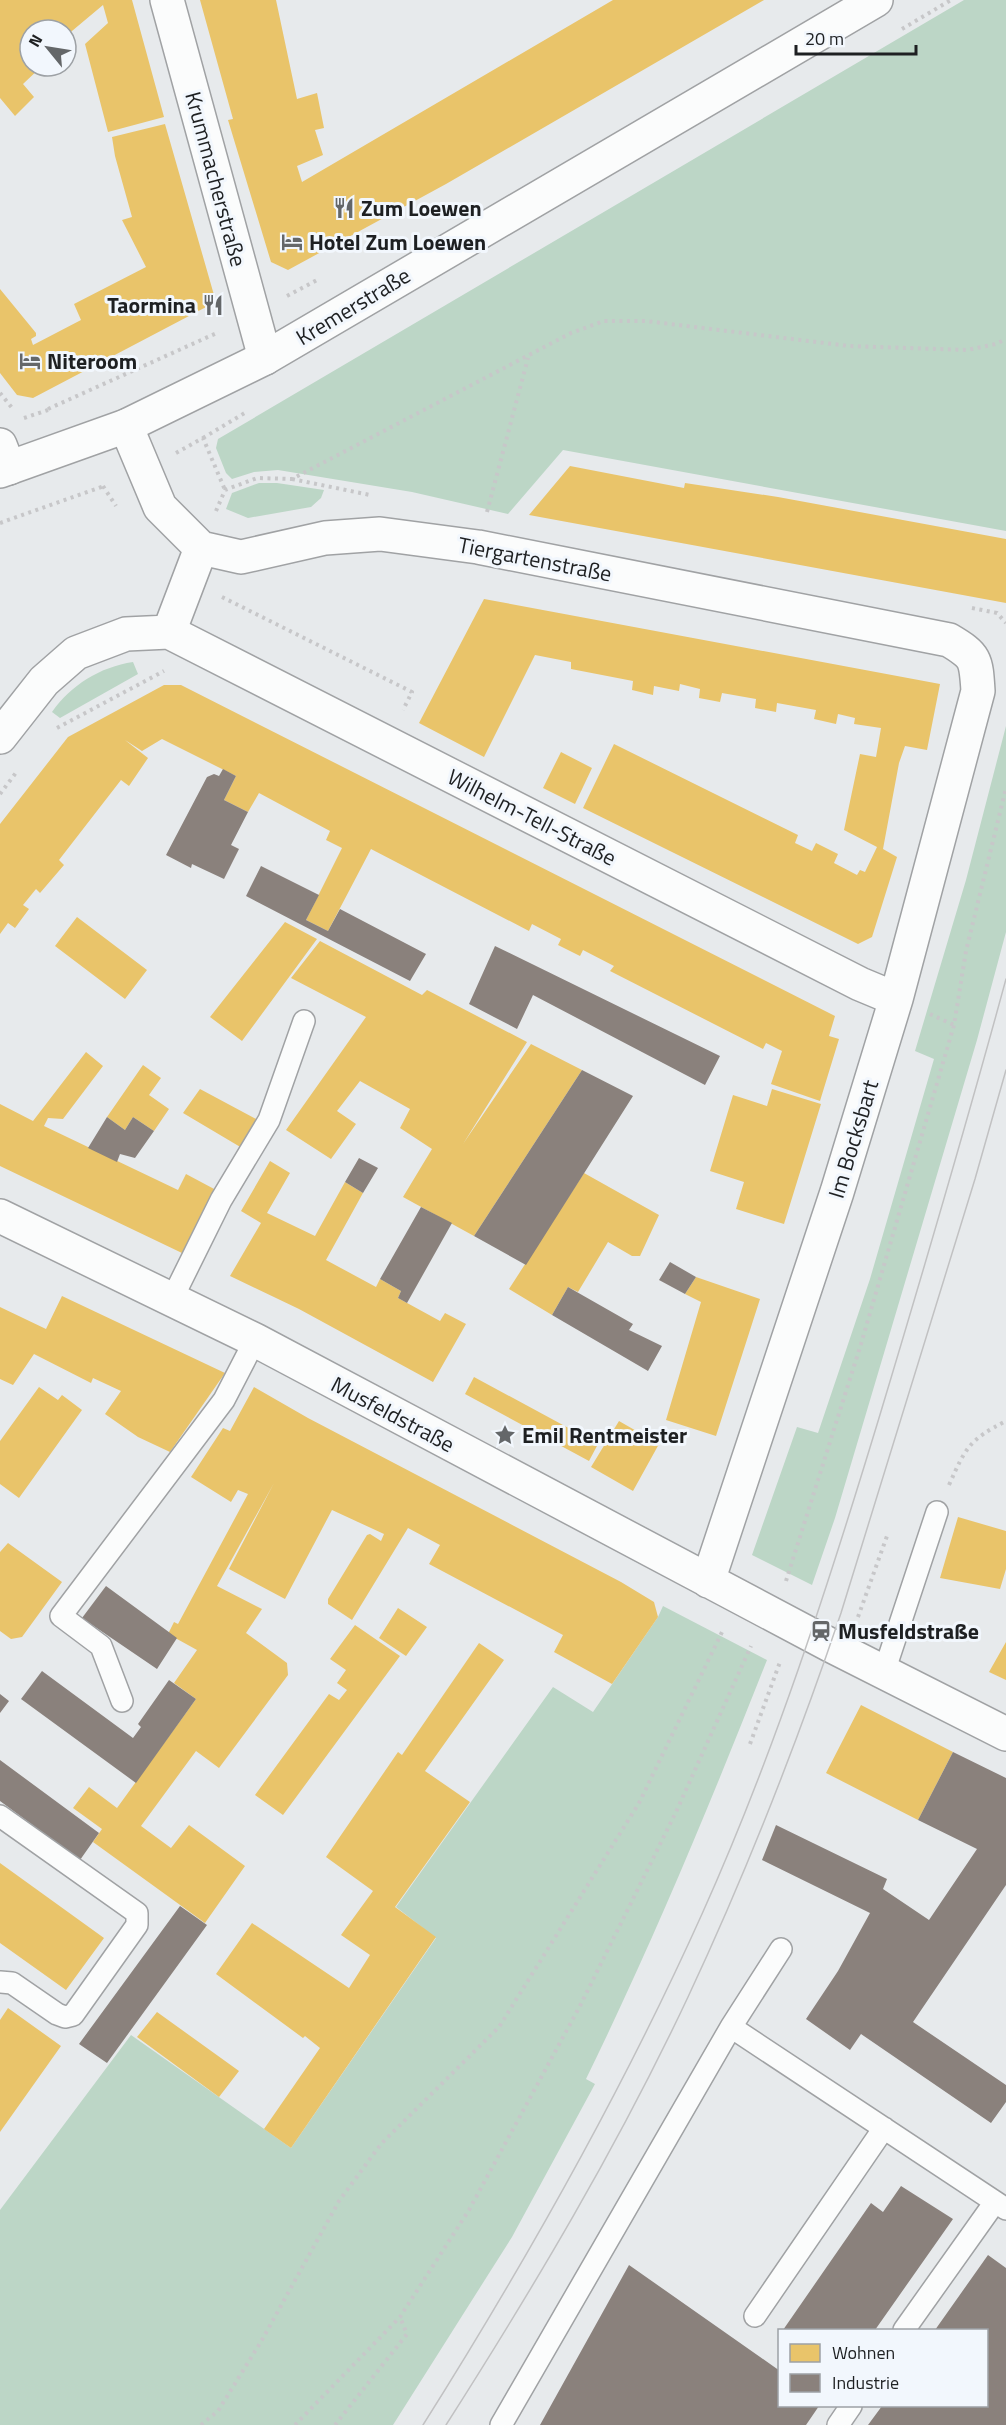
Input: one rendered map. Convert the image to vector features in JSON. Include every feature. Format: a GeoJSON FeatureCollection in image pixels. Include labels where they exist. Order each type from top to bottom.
{"type":"FeatureCollection","features":[{"type":"Feature","properties":{"kind":"street","name":"Krummacherstraße"},"geometry":{"type":"LineString","coordinates":[[167,0],[265,358]]}},
{"type":"Feature","properties":{"kind":"street","name":"Kremerstraße"},"geometry":{"type":"LineString","coordinates":[[3,461],[126,426],[265,358],[876,0]]}},
{"type":"Feature","properties":{"kind":"street"},"geometry":{"type":"LineString","coordinates":[[0,737],[44,681],[76,653],[126,634],[169,632],[201,548],[160,507],[126,426]]}},
{"type":"Feature","properties":{"kind":"street","name":"Tiergartenstraße"},"geometry":{"type":"LineString","coordinates":[[201,548],[241,557],[326,538],[380,534],[478,547],[949,640],[970,653],[977,669],[978,691]]}},
{"type":"Feature","properties":{"kind":"street","name":"Wilhelm-Tell-Straße"},"geometry":{"type":"LineString","coordinates":[[169,632],[860,984],[896,999]]}},
{"type":"Feature","properties":{"kind":"street","name":"Im Bocksbart"},"geometry":{"type":"LineString","coordinates":[[708,1581],[837,1192],[896,999],[978,691]]}},
{"type":"Feature","properties":{"kind":"street","name":"Musfeldstraße"},"geometry":{"type":"LineString","coordinates":[[0,1216],[255,1340],[708,1581],[1006,1734]]}},
{"type":"Feature","properties":{"kind":"lane"},"geometry":{"type":"LineString","coordinates":[[172,1299],[222,1200],[269,1120],[304,1021]]}},
{"type":"Feature","properties":{"kind":"lane"},"geometry":{"type":"LineString","coordinates":[[122,1701],[101,1646],[61,1616],[224,1400],[255,1340]]}},
{"type":"Feature","properties":{"kind":"lane"},"geometry":{"type":"LineString","coordinates":[[884,1672],[937,1512]]}},
{"type":"Feature","properties":{"kind":"lane"},"geometry":{"type":"LineString","coordinates":[[0,1816],[137,1913],[137,1925],[73,2015],[65,2017],[57,2014],[12,1983],[0,1982]]}},
{"type":"Feature","properties":{"kind":"lane"},"geometry":{"type":"LineString","coordinates":[[501,2425],[731,2027],[781,1949]]}},
{"type":"Feature","properties":{"kind":"lane"},"geometry":{"type":"LineString","coordinates":[[731,2027],[1001,2205],[906,2329]]}},
{"type":"Feature","properties":{"kind":"lane"},"geometry":{"type":"LineString","coordinates":[[755,2316],[885,2128]]}},
{"type":"Feature","properties":{"kind":"lane"},"geometry":{"type":"LineString","coordinates":[[838,2425],[850,2407]]}},
{"type":"Feature","properties":{"kind":"path"},"geometry":{"type":"LineString","coordinates":[[201,548],[225,490],[257,478],[292,479],[571,333],[604,321],[646,321],[849,346],[967,350],[996,344],[1006,339]]}},
{"type":"Feature","properties":{"kind":"path"},"geometry":{"type":"LineString","coordinates":[[485,519],[528,357]]}},
{"type":"Feature","properties":{"kind":"path"},"geometry":{"type":"LineString","coordinates":[[0,393],[14,411]]}},
{"type":"Feature","properties":{"kind":"path"},"geometry":{"type":"LineString","coordinates":[[56,728],[173,667]]}},
{"type":"Feature","properties":{"kind":"path"},"geometry":{"type":"LineString","coordinates":[[0,794],[20,768]]}},
{"type":"Feature","properties":{"kind":"path"},"geometry":{"type":"LineString","coordinates":[[937,1512],[962,1458],[977,1436],[1006,1421]]}},
{"type":"Feature","properties":{"kind":"path"},"geometry":{"type":"LineString","coordinates":[[857,1622],[887,1536]]}},
{"type":"Feature","properties":{"kind":"path"},"geometry":{"type":"LineString","coordinates":[[201,2425],[218,2411],[262,2340],[339,2201],[381,2144],[499,2027],[639,1803],[725,1624]]}},
{"type":"Feature","properties":{"kind":"path"},"geometry":{"type":"LineString","coordinates":[[750,1744],[783,1654]]}},
{"type":"Feature","properties":{"kind":"path"},"geometry":{"type":"LineString","coordinates":[[295,2425],[400,2317],[406,2334],[335,2425]]}},
{"type":"Feature","properties":{"kind":"green space"},"geometry":{"type":"Polygon","coordinates":[[[964,0],[1006,0],[1006,531],[563,450],[508,514],[412,492],[278,470],[254,472],[232,479],[226,473],[216,448],[218,439],[964,0]]]}},
{"type":"Feature","properties":{"kind":"green space"},"geometry":{"type":"Polygon","coordinates":[[[259,483],[277,483],[324,490],[321,498],[311,507],[248,518],[226,509],[232,493],[259,483]]]}},
{"type":"Feature","properties":{"kind":"green space"},"geometry":{"type":"Polygon","coordinates":[[[133,662],[138,674],[60,718],[52,712],[68,694],[87,679],[109,668],[133,662]]]}},
{"type":"Feature","properties":{"kind":"green space"},"geometry":{"type":"Polygon","coordinates":[[[1006,726],[1006,932],[977,1040],[835,1518],[812,1585],[752,1555],[797,1427],[818,1433],[870,1279],[934,1059],[915,1051],[966,880],[1006,726]]]}},
{"type":"Feature","properties":{"kind":"green space"},"geometry":{"type":"Polygon","coordinates":[[[663,1606],[767,1660],[681,1871],[586,2079],[595,2084],[512,2237],[393,2425],[0,2425],[0,2210],[131,2035],[291,2148],[436,1938],[396,1907],[553,1687],[593,1712],[658,1617],[663,1606]]]}},
{"type":"Feature","properties":{"kind":"building: Wohnen"},"geometry":{"type":"Polygon","coordinates":[[[0,0],[132,0],[164,117],[108,132],[85,44],[108,23],[103,5],[78,26],[78,18],[18,18],[18,78],[29,78],[23,84],[34,97],[15,116],[0,98],[0,0]]]}},
{"type":"Feature","properties":{"kind":"building: Wohnen"},"geometry":{"type":"Polygon","coordinates":[[[200,0],[276,0],[297,99],[317,93],[324,128],[315,130],[323,155],[297,166],[302,182],[613,0],[764,0],[446,184],[288,270],[271,262],[228,120],[233,119],[200,0]]]}},
{"type":"Feature","properties":{"kind":"building: Wohnen"},"geometry":{"type":"Polygon","coordinates":[[[165,124],[214,295],[208,306],[33,398],[17,395],[0,373],[0,289],[36,333],[36,336],[31,339],[33,345],[81,320],[74,304],[146,267],[122,220],[132,217],[112,137],[165,124]]]}},
{"type":"Feature","properties":{"kind":"building: Wohnen"},"geometry":{"type":"Polygon","coordinates":[[[570,466],[684,488],[685,483],[778,497],[1006,539],[1006,603],[529,515],[570,466]]]}},
{"type":"Feature","properties":{"kind":"building: Wohnen"},"geometry":{"type":"Polygon","coordinates":[[[484,599],[940,684],[927,750],[905,746],[899,763],[883,849],[897,857],[872,937],[858,944],[583,808],[614,744],[798,835],[795,843],[812,851],[816,843],[838,854],[834,863],[857,875],[860,870],[865,872],[877,847],[844,830],[860,754],[876,757],[881,728],[854,724],[855,718],[838,714],[836,724],[814,719],[816,710],[777,703],[776,712],[755,708],[756,699],[722,693],[720,702],[699,698],[700,689],[680,684],[679,691],[654,686],[653,695],[632,690],[633,681],[571,669],[571,662],[535,655],[484,757],[419,723],[484,599]]]}},
{"type":"Feature","properties":{"kind":"building: Wohnen"},"geometry":{"type":"Polygon","coordinates":[[[164,685],[181,685],[835,1016],[829,1036],[839,1039],[820,1101],[771,1084],[782,1051],[766,1043],[763,1049],[610,971],[614,966],[583,950],[580,956],[558,945],[561,939],[532,924],[529,931],[371,849],[328,931],[306,920],[342,848],[326,840],[330,831],[259,793],[248,812],[224,800],[236,776],[162,739],[142,751],[125,740],[148,758],[129,786],[121,780],[59,860],[64,865],[40,893],[36,889],[23,905],[29,909],[15,928],[8,923],[0,934],[0,824],[68,737],[164,685]]]}},
{"type":"Feature","properties":{"kind":"building: Wohnen"},"geometry":{"type":"Polygon","coordinates":[[[561,752],[592,768],[575,804],[543,788],[561,752]]]}},
{"type":"Feature","properties":{"kind":"building: Wohnen"},"geometry":{"type":"Polygon","coordinates":[[[77,917],[147,970],[125,999],[55,946],[77,917]]]}},
{"type":"Feature","properties":{"kind":"building: Wohnen"},"geometry":{"type":"Polygon","coordinates":[[[285,922],[317,939],[242,1041],[210,1017],[285,922]]]}},
{"type":"Feature","properties":{"kind":"building: Wohnen"},"geometry":{"type":"Polygon","coordinates":[[[320,941],[422,995],[427,990],[527,1042],[463,1144],[531,1044],[582,1070],[474,1236],[403,1197],[432,1149],[400,1128],[410,1109],[360,1081],[337,1111],[356,1124],[331,1159],[286,1130],[366,1017],[291,978],[320,941]]]}},
{"type":"Feature","properties":{"kind":"building: Wohnen"},"geometry":{"type":"Polygon","coordinates":[[[86,1052],[103,1066],[63,1119],[48,1118],[44,1126],[178,1190],[186,1174],[216,1190],[182,1253],[0,1166],[0,1104],[33,1121],[86,1052]]]}},
{"type":"Feature","properties":{"kind":"building: Wohnen"},"geometry":{"type":"Polygon","coordinates":[[[143,1065],[161,1078],[149,1095],[169,1109],[154,1131],[133,1117],[125,1130],[107,1117],[143,1065]]]}},
{"type":"Feature","properties":{"kind":"building: Wohnen"},"geometry":{"type":"Polygon","coordinates":[[[200,1089],[258,1120],[242,1148],[183,1113],[200,1089]]]}},
{"type":"Feature","properties":{"kind":"building: Wohnen"},"geometry":{"type":"Polygon","coordinates":[[[772,1089],[821,1104],[784,1224],[736,1209],[744,1182],[710,1171],[733,1095],[767,1106],[772,1089]]]}},
{"type":"Feature","properties":{"kind":"building: Wohnen"},"geometry":{"type":"Polygon","coordinates":[[[270,1161],[290,1173],[267,1213],[315,1236],[345,1182],[363,1193],[326,1260],[376,1287],[380,1279],[401,1291],[398,1298],[440,1321],[445,1313],[466,1324],[433,1382],[299,1309],[230,1276],[261,1223],[241,1211],[270,1161]]]}},
{"type":"Feature","properties":{"kind":"building: Wohnen"},"geometry":{"type":"Polygon","coordinates":[[[584,1173],[659,1215],[640,1256],[632,1256],[608,1242],[578,1292],[568,1287],[552,1315],[509,1289],[584,1173]]]}},
{"type":"Feature","properties":{"kind":"building: Wohnen"},"geometry":{"type":"Polygon","coordinates":[[[696,1277],[760,1299],[716,1436],[666,1420],[701,1302],[685,1294],[696,1277]]]}},
{"type":"Feature","properties":{"kind":"building: Wohnen"},"geometry":{"type":"Polygon","coordinates":[[[62,1296],[225,1373],[170,1452],[138,1437],[105,1414],[121,1391],[93,1378],[91,1383],[34,1354],[13,1385],[0,1379],[0,1307],[46,1329],[62,1296]]]}},
{"type":"Feature","properties":{"kind":"building: Wohnen"},"geometry":{"type":"Polygon","coordinates":[[[474,1377],[598,1444],[589,1461],[465,1394],[474,1377]]]}},
{"type":"Feature","properties":{"kind":"building: Wohnen"},"geometry":{"type":"Polygon","coordinates":[[[39,1387],[58,1400],[62,1395],[82,1410],[19,1498],[0,1484],[0,1441],[39,1387]]]}},
{"type":"Feature","properties":{"kind":"building: Wohnen"},"geometry":{"type":"Polygon","coordinates":[[[254,1387],[308,1418],[621,1582],[654,1602],[658,1617],[612,1684],[554,1652],[563,1635],[429,1564],[440,1545],[408,1528],[352,1620],[328,1604],[328,1599],[367,1535],[370,1534],[381,1541],[384,1534],[332,1510],[285,1599],[229,1569],[274,1483],[217,1586],[262,1609],[246,1633],[287,1663],[288,1675],[219,1768],[196,1751],[141,1826],[171,1848],[189,1825],[245,1866],[205,1923],[93,1842],[102,1829],[73,1808],[89,1787],[117,1808],[196,1699],[174,1683],[197,1650],[168,1634],[174,1622],[178,1624],[248,1494],[238,1490],[231,1502],[191,1477],[223,1428],[230,1431],[254,1387]]]}},
{"type":"Feature","properties":{"kind":"building: Wohnen"},"geometry":{"type":"Polygon","coordinates":[[[619,1421],[659,1444],[633,1491],[591,1467],[619,1421]]]}},
{"type":"Feature","properties":{"kind":"building: Wohnen"},"geometry":{"type":"Polygon","coordinates":[[[958,1517],[1006,1531],[1006,1569],[1000,1589],[940,1578],[958,1517]]]}},
{"type":"Feature","properties":{"kind":"building: Wohnen"},"geometry":{"type":"Polygon","coordinates":[[[8,1543],[62,1582],[22,1637],[11,1639],[0,1631],[0,1552],[8,1543]]]}},
{"type":"Feature","properties":{"kind":"building: Wohnen"},"geometry":{"type":"Polygon","coordinates":[[[398,1608],[427,1627],[406,1656],[379,1638],[398,1608]]]}},
{"type":"Feature","properties":{"kind":"building: Wohnen"},"geometry":{"type":"Polygon","coordinates":[[[355,1625],[400,1656],[283,1815],[255,1795],[329,1694],[339,1700],[347,1690],[337,1683],[346,1670],[330,1659],[355,1625]]]}},
{"type":"Feature","properties":{"kind":"building: Wohnen"},"geometry":{"type":"Polygon","coordinates":[[[1006,1642],[1006,1680],[989,1672],[1006,1642]]]}},
{"type":"Feature","properties":{"kind":"building: Wohnen"},"geometry":{"type":"Polygon","coordinates":[[[479,1643],[504,1660],[425,1771],[470,1802],[395,1907],[436,1937],[291,2148],[264,2129],[320,2048],[216,1974],[252,1923],[349,1988],[370,1955],[341,1935],[373,1891],[326,1857],[398,1752],[402,1755],[479,1643]]]}},
{"type":"Feature","properties":{"kind":"building: Wohnen"},"geometry":{"type":"Polygon","coordinates":[[[861,1705],[953,1752],[918,1820],[826,1773],[861,1705]]]}},
{"type":"Feature","properties":{"kind":"building: Wohnen"},"geometry":{"type":"Polygon","coordinates":[[[0,1863],[104,1938],[66,1990],[0,1943],[0,1863]]]}},
{"type":"Feature","properties":{"kind":"building: Wohnen"},"geometry":{"type":"Polygon","coordinates":[[[8,2008],[61,2046],[0,2132],[0,2020],[8,2008]]]}},
{"type":"Feature","properties":{"kind":"building: Wohnen"},"geometry":{"type":"Polygon","coordinates":[[[157,2012],[239,2071],[219,2097],[137,2037],[157,2012]]]}},
{"type":"Feature","properties":{"kind":"building: Industrie"},"geometry":{"type":"Polygon","coordinates":[[[223,769],[236,776],[224,800],[248,812],[231,845],[239,849],[224,879],[192,864],[191,868],[166,855],[207,777],[214,774],[219,776],[223,769]]]}},
{"type":"Feature","properties":{"kind":"building: Industrie"},"geometry":{"type":"Polygon","coordinates":[[[261,866],[319,895],[306,920],[328,931],[340,909],[426,954],[410,981],[246,896],[261,866]]]}},
{"type":"Feature","properties":{"kind":"building: Industrie"},"geometry":{"type":"Polygon","coordinates":[[[495,946],[720,1056],[705,1085],[533,995],[517,1029],[469,1004],[495,946]]]}},
{"type":"Feature","properties":{"kind":"building: Industrie"},"geometry":{"type":"Polygon","coordinates":[[[582,1070],[633,1096],[526,1265],[474,1236],[582,1070]]]}},
{"type":"Feature","properties":{"kind":"building: Industrie"},"geometry":{"type":"Polygon","coordinates":[[[107,1117],[125,1130],[133,1117],[154,1131],[135,1158],[120,1154],[117,1162],[88,1148],[107,1117]]]}},
{"type":"Feature","properties":{"kind":"building: Industrie"},"geometry":{"type":"Polygon","coordinates":[[[359,1158],[378,1168],[363,1193],[345,1182],[359,1158]]]}},
{"type":"Feature","properties":{"kind":"building: Industrie"},"geometry":{"type":"Polygon","coordinates":[[[421,1207],[452,1223],[407,1303],[398,1298],[401,1291],[380,1279],[421,1207]]]}},
{"type":"Feature","properties":{"kind":"building: Industrie"},"geometry":{"type":"Polygon","coordinates":[[[670,1262],[696,1277],[685,1294],[659,1280],[670,1262]]]}},
{"type":"Feature","properties":{"kind":"building: Industrie"},"geometry":{"type":"Polygon","coordinates":[[[568,1287],[633,1324],[629,1330],[662,1346],[648,1371],[552,1315],[568,1287]]]}},
{"type":"Feature","properties":{"kind":"building: Industrie"},"geometry":{"type":"Polygon","coordinates":[[[106,1586],[177,1638],[157,1669],[82,1618],[106,1586]]]}},
{"type":"Feature","properties":{"kind":"building: Industrie"},"geometry":{"type":"Polygon","coordinates":[[[42,1671],[133,1738],[141,1727],[138,1724],[169,1680],[196,1699],[136,1783],[21,1699],[42,1671]]]}},
{"type":"Feature","properties":{"kind":"building: Industrie"},"geometry":{"type":"Polygon","coordinates":[[[0,1694],[9,1701],[0,1713],[0,1694]]]}},
{"type":"Feature","properties":{"kind":"building: Industrie"},"geometry":{"type":"Polygon","coordinates":[[[953,1752],[1006,1778],[1006,1885],[913,2022],[1006,2085],[1006,2102],[991,2123],[861,2034],[850,2050],[806,2019],[838,1971],[870,1913],[762,1860],[776,1825],[887,1879],[883,1889],[929,1920],[977,1849],[918,1820],[953,1752]]]}},
{"type":"Feature","properties":{"kind":"building: Industrie"},"geometry":{"type":"Polygon","coordinates":[[[0,1760],[99,1833],[80,1860],[0,1801],[0,1760]]]}},
{"type":"Feature","properties":{"kind":"building: Industrie"},"geometry":{"type":"Polygon","coordinates":[[[180,1906],[207,1925],[107,2063],[79,2044],[180,1906]]]}},
{"type":"Feature","properties":{"kind":"building: Industrie"},"geometry":{"type":"Polygon","coordinates":[[[901,2186],[953,2219],[876,2329],[784,2329],[871,2203],[883,2212],[901,2186]]]}},
{"type":"Feature","properties":{"kind":"building: Industrie"},"geometry":{"type":"Polygon","coordinates":[[[988,2255],[1006,2268],[1006,2425],[868,2425],[881,2407],[988,2407],[988,2329],[936,2329],[988,2255]]]}},
{"type":"Feature","properties":{"kind":"building: Industrie"},"geometry":{"type":"Polygon","coordinates":[[[629,2265],[778,2370],[778,2407],[818,2407],[806,2425],[540,2425],[629,2265]]]}},
{"type":"Feature","properties":{"kind":"tram line"},"geometry":{"type":"LineString","coordinates":[[423,2425],[536,2238],[606,2110],[702,1914],[753,1793],[820,1607],[860,1481],[944,1199],[1006,979]]}},
{"type":"Feature","properties":{"kind":"tram line"},"geometry":{"type":"LineString","coordinates":[[446,2425],[543,2268],[604,2162],[688,1997],[750,1855],[789,1759],[841,1613],[975,1179],[1006,1070]]}},
{"type":"Feature","properties":{"kind":"place","name":"Zum Loewen"},"geometry":{"type":"Point","coordinates":[344,208]}},
{"type":"Feature","properties":{"kind":"place","name":"Hotel Zum Loewen"},"geometry":{"type":"Point","coordinates":[292,242]}},
{"type":"Feature","properties":{"kind":"place","name":"Taormina"},"geometry":{"type":"Point","coordinates":[213,305]}},
{"type":"Feature","properties":{"kind":"place","name":"Niteroom"},"geometry":{"type":"Point","coordinates":[30,361]}},
{"type":"Feature","properties":{"kind":"place","name":"Emil Rentmeister"},"geometry":{"type":"Point","coordinates":[505,1435]}},
{"type":"Feature","properties":{"kind":"place","name":"Musfeldstraße"},"geometry":{"type":"Point","coordinates":[821,1631]}}]}
